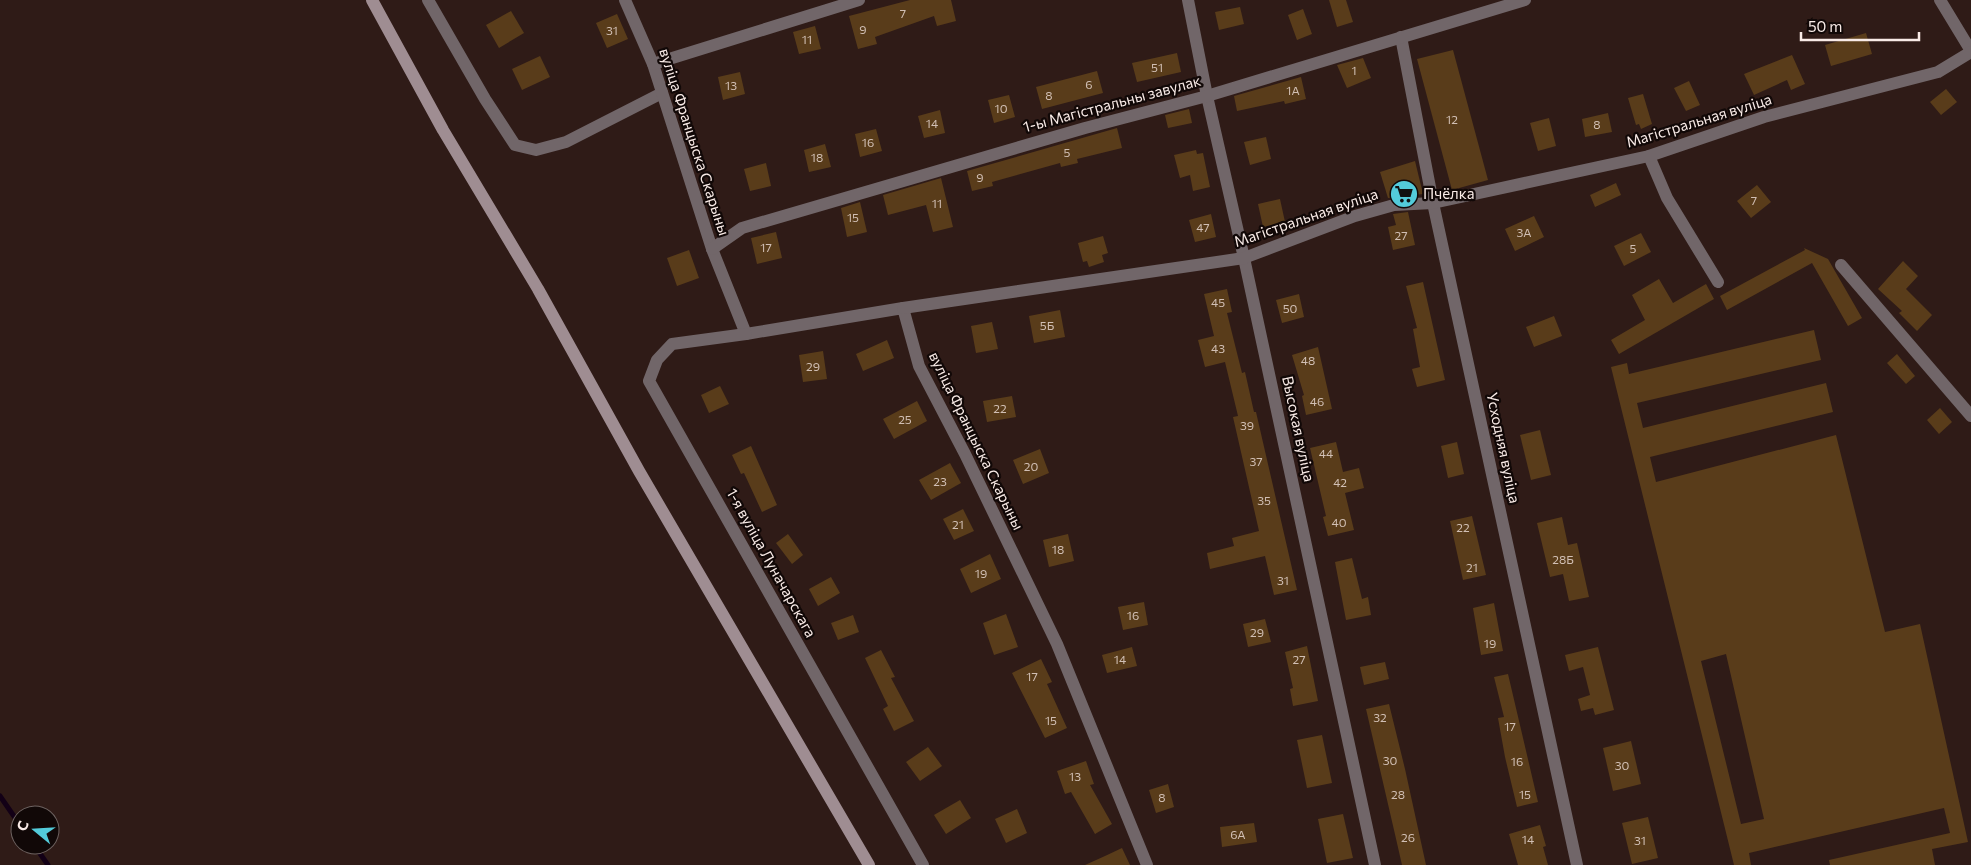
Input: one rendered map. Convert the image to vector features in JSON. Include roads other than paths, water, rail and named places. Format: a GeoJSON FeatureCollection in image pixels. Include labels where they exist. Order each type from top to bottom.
{"type":"FeatureCollection","features":[{"type":"Feature","properties":{"kind":"street"},"geometry":{"type":"LineString","coordinates":[[372,0],[443,130],[538,289],[673,529],[869,865]]}},
{"type":"Feature","properties":{"kind":"street"},"geometry":{"type":"LineString","coordinates":[[428,0],[485,99],[515,146],[536,150],[566,142],[662,93]]}},
{"type":"Feature","properties":{"kind":"street","name":"вуліца Францыска Скарыны"},"geometry":{"type":"LineString","coordinates":[[625,0],[653,64],[712,248],[746,334]]}},
{"type":"Feature","properties":{"kind":"street"},"geometry":{"type":"LineString","coordinates":[[653,64],[859,0]]}},
{"type":"Feature","properties":{"kind":"street","name":"Высокая вуліца"},"geometry":{"type":"LineString","coordinates":[[1188,0],[1207,96],[1244,258],[1375,865]]}},
{"type":"Feature","properties":{"kind":"street","name":"1-ы Магістральны завулак"},"geometry":{"type":"LineString","coordinates":[[712,248],[742,228],[1084,128],[1207,96],[1525,0]]}},
{"type":"Feature","properties":{"kind":"street"},"geometry":{"type":"LineString","coordinates":[[1940,0],[1971,52]]}},
{"type":"Feature","properties":{"kind":"street","name":"Усходняя вуліца"},"geometry":{"type":"LineString","coordinates":[[1400,37],[1577,865]]}},
{"type":"Feature","properties":{"kind":"street","name":"Магістральная вуліца"},"geometry":{"type":"LineString","coordinates":[[903,308],[1244,258],[1355,216],[1394,206],[1434,203],[1650,156],[1764,117],[1938,72],[1971,52]]}},
{"type":"Feature","properties":{"kind":"street"},"geometry":{"type":"LineString","coordinates":[[1650,156],[1667,198],[1718,282]]}},
{"type":"Feature","properties":{"kind":"street"},"geometry":{"type":"LineString","coordinates":[[1841,264],[1971,416]]}},
{"type":"Feature","properties":{"kind":"street"},"geometry":{"type":"LineString","coordinates":[[746,334],[903,308]]}},
{"type":"Feature","properties":{"kind":"street","name":"вуліца Францыска Скарыны"},"geometry":{"type":"LineString","coordinates":[[903,308],[919,366],[1057,644],[1147,865]]}},
{"type":"Feature","properties":{"kind":"street","name":"1-я вуліца Луначарскага"},"geometry":{"type":"LineString","coordinates":[[746,334],[672,344],[657,360],[650,381],[923,865]]}},
{"type":"Feature","properties":{"kind":"waterway"},"geometry":{"type":"LineString","coordinates":[[0,796],[10,810]]}},
{"type":"Feature","properties":{"kind":"waterway"},"geometry":{"type":"LineString","coordinates":[[41,855],[48,865]]}},
{"type":"Feature","properties":{"kind":"place","name":"Пчёлка"},"geometry":{"type":"Point","coordinates":[1404,194]}}]}
